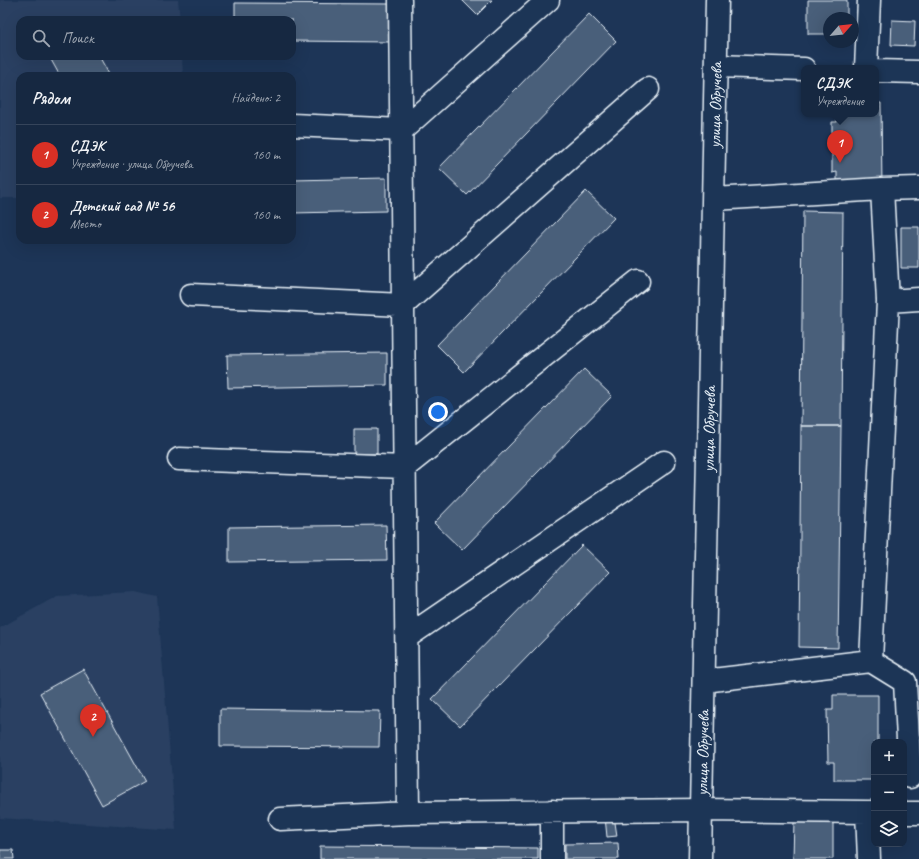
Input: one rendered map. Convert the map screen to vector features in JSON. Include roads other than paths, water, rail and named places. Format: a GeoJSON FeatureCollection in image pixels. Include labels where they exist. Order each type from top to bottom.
{"type":"FeatureCollection","features":[{"type":"Feature","properties":{"kind":"main road"},"geometry":{"type":"LineString","coordinates":[[400,0],[408,814]]}},
{"type":"Feature","properties":{"kind":"main road"},"geometry":{"type":"LineString","coordinates":[[296,125],[402,130],[548,0]]}},
{"type":"Feature","properties":{"kind":"main road","name":"улица Обручева"},"geometry":{"type":"LineString","coordinates":[[700,859],[717,0]]}},
{"type":"Feature","properties":{"kind":"main road"},"geometry":{"type":"LineString","coordinates":[[866,65],[869,0]]}},
{"type":"Feature","properties":{"kind":"main road"},"geometry":{"type":"LineString","coordinates":[[716,66],[801,69]]}},
{"type":"Feature","properties":{"kind":"main road"},"geometry":{"type":"LineString","coordinates":[[879,71],[919,72]]}},
{"type":"Feature","properties":{"kind":"main road"},"geometry":{"type":"LineString","coordinates":[[191,295],[403,304],[648,89]]}},
{"type":"Feature","properties":{"kind":"main road"},"geometry":{"type":"LineString","coordinates":[[714,199],[919,188]]}},
{"type":"Feature","properties":{"kind":"main road"},"geometry":{"type":"LineString","coordinates":[[871,662],[888,301],[882,189]]}},
{"type":"Feature","properties":{"kind":"main road"},"geometry":{"type":"LineString","coordinates":[[179,459],[405,467],[638,281]]}},
{"type":"Feature","properties":{"kind":"main road"},"geometry":{"type":"LineString","coordinates":[[888,301],[919,299]]}},
{"type":"Feature","properties":{"kind":"main road"},"geometry":{"type":"LineString","coordinates":[[407,637],[664,462]]}},
{"type":"Feature","properties":{"kind":"main road"},"geometry":{"type":"LineString","coordinates":[[704,681],[871,662],[912,681],[910,777]]}},
{"type":"Feature","properties":{"kind":"main road"},"geometry":{"type":"LineString","coordinates":[[280,819],[408,814],[552,811],[701,810],[871,812],[868,859]]}},
{"type":"Feature","properties":{"kind":"main road"},"geometry":{"type":"LineString","coordinates":[[552,811],[552,859]]}},
{"type":"Feature","properties":{"kind":"main road"},"geometry":{"type":"LineString","coordinates":[[907,813],[919,813]]}},
{"type":"Feature","properties":{"kind":"place","name":"СДЭК"},"geometry":{"type":"Point","coordinates":[840,163]}},
{"type":"Feature","properties":{"kind":"place","name":"Детский сад № 56"},"geometry":{"type":"Point","coordinates":[93,737]}}]}
